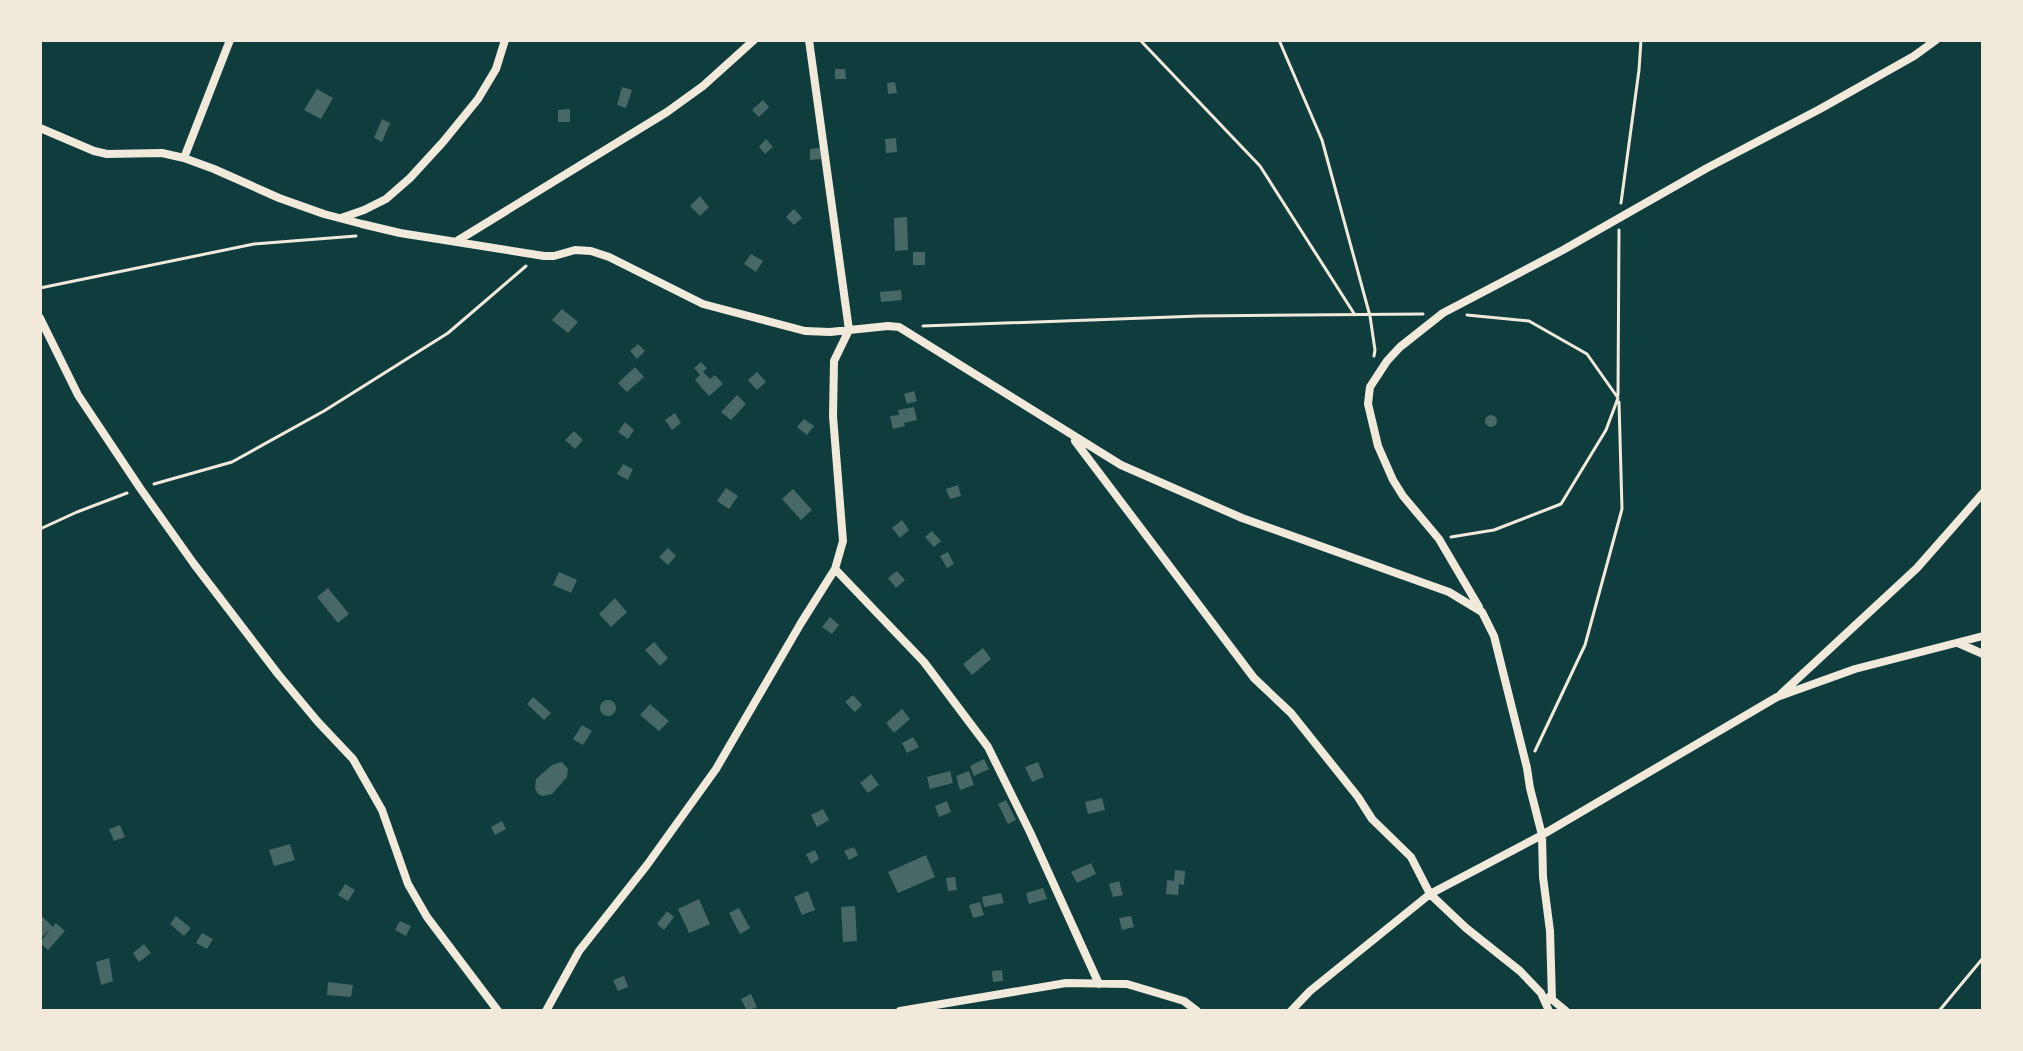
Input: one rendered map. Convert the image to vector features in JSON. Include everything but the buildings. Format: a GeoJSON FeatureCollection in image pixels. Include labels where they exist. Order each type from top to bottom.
{"type":"FeatureCollection","features":[{"type":"Feature","properties":{"kind":"street"},"geometry":{"type":"LineString","coordinates":[[184,158],[230,40]]}},
{"type":"Feature","properties":{"kind":"street"},"geometry":{"type":"LineString","coordinates":[[339,218],[386,199],[418,169],[489,83],[505,40]]}},
{"type":"Feature","properties":{"kind":"street"},"geometry":{"type":"LineString","coordinates":[[457,241],[667,112],[703,86],[754,40]]}},
{"type":"Feature","properties":{"kind":"street"},"geometry":{"type":"LineString","coordinates":[[546,1011],[579,951],[647,865],[716,769],[835,569],[843,541],[833,416],[834,361],[849,330],[809,40]]}},
{"type":"Feature","properties":{"kind":"street"},"geometry":{"type":"LineString","coordinates":[[1552,1000],[1542,835],[1497,645],[1482,612],[1439,539],[1393,480],[1378,446],[1368,404],[1370,387],[1400,347],[1443,313],[1820,109],[1914,56],[1936,40]]}},
{"type":"Feature","properties":{"kind":"street"},"geometry":{"type":"LineString","coordinates":[[40,128],[107,154],[162,153],[184,158],[279,198],[339,218],[400,233],[538,255],[591,251],[703,304],[805,331],[899,327],[1121,465],[1242,518],[1449,592],[1482,612]]}},
{"type":"Feature","properties":{"kind":"street"},"geometry":{"type":"LineString","coordinates":[[40,318],[78,395],[140,488],[278,674],[353,759],[382,810],[408,884],[427,917],[498,1011]]}},
{"type":"Feature","properties":{"kind":"street"},"geometry":{"type":"LineString","coordinates":[[1069,434],[1254,678],[1291,713],[1372,819],[1411,857],[1430,894],[1466,928],[1520,971],[1541,993],[1566,1011]]}},
{"type":"Feature","properties":{"kind":"street"},"geometry":{"type":"LineString","coordinates":[[1777,697],[1917,568],[1983,493]]}},
{"type":"Feature","properties":{"kind":"street"},"geometry":{"type":"LineString","coordinates":[[835,569],[924,662],[988,747],[1099,984]]}},
{"type":"Feature","properties":{"kind":"street"},"geometry":{"type":"LineString","coordinates":[[1291,1011],[1310,991],[1430,894],[1542,835],[1777,697],[1855,669],[1983,636]]}},
{"type":"Feature","properties":{"kind":"street"},"geometry":{"type":"LineString","coordinates":[[1956,642],[1983,654]]}},
{"type":"Feature","properties":{"kind":"street"},"geometry":{"type":"LineString","coordinates":[[900,1011],[1066,983],[1127,984],[1184,1001],[1197,1011]]}},
{"type":"Feature","properties":{"kind":"street"},"geometry":{"type":"LineString","coordinates":[[1541,993],[1549,1011]]}},
{"type":"Feature","properties":{"kind":"path"},"geometry":{"type":"LineString","coordinates":[[1140,40],[1260,166],[1355,315]]}},
{"type":"Feature","properties":{"kind":"path"},"geometry":{"type":"LineString","coordinates":[[1279,40],[1322,140],[1370,316],[1375,350],[1373,362]]}},
{"type":"Feature","properties":{"kind":"path"},"geometry":{"type":"LineString","coordinates":[[1527,768],[1585,645],[1622,509],[1618,398],[1619,219],[1641,40]]}},
{"type":"Feature","properties":{"kind":"path"},"geometry":{"type":"LineString","coordinates":[[40,288],[254,244],[356,236]]}},
{"type":"Feature","properties":{"kind":"path"},"geometry":{"type":"LineString","coordinates":[[40,529],[140,488],[232,462],[324,411],[448,333],[538,255]]}},
{"type":"Feature","properties":{"kind":"path"},"geometry":{"type":"LineString","coordinates":[[899,327],[1199,316],[1443,313],[1529,321],[1587,354],[1618,398]]}},
{"type":"Feature","properties":{"kind":"path"},"geometry":{"type":"LineString","coordinates":[[1439,539],[1494,530],[1561,504],[1606,430],[1618,398]]}},
{"type":"Feature","properties":{"kind":"path"},"geometry":{"type":"LineString","coordinates":[[1939,1011],[1983,958]]}}]}
